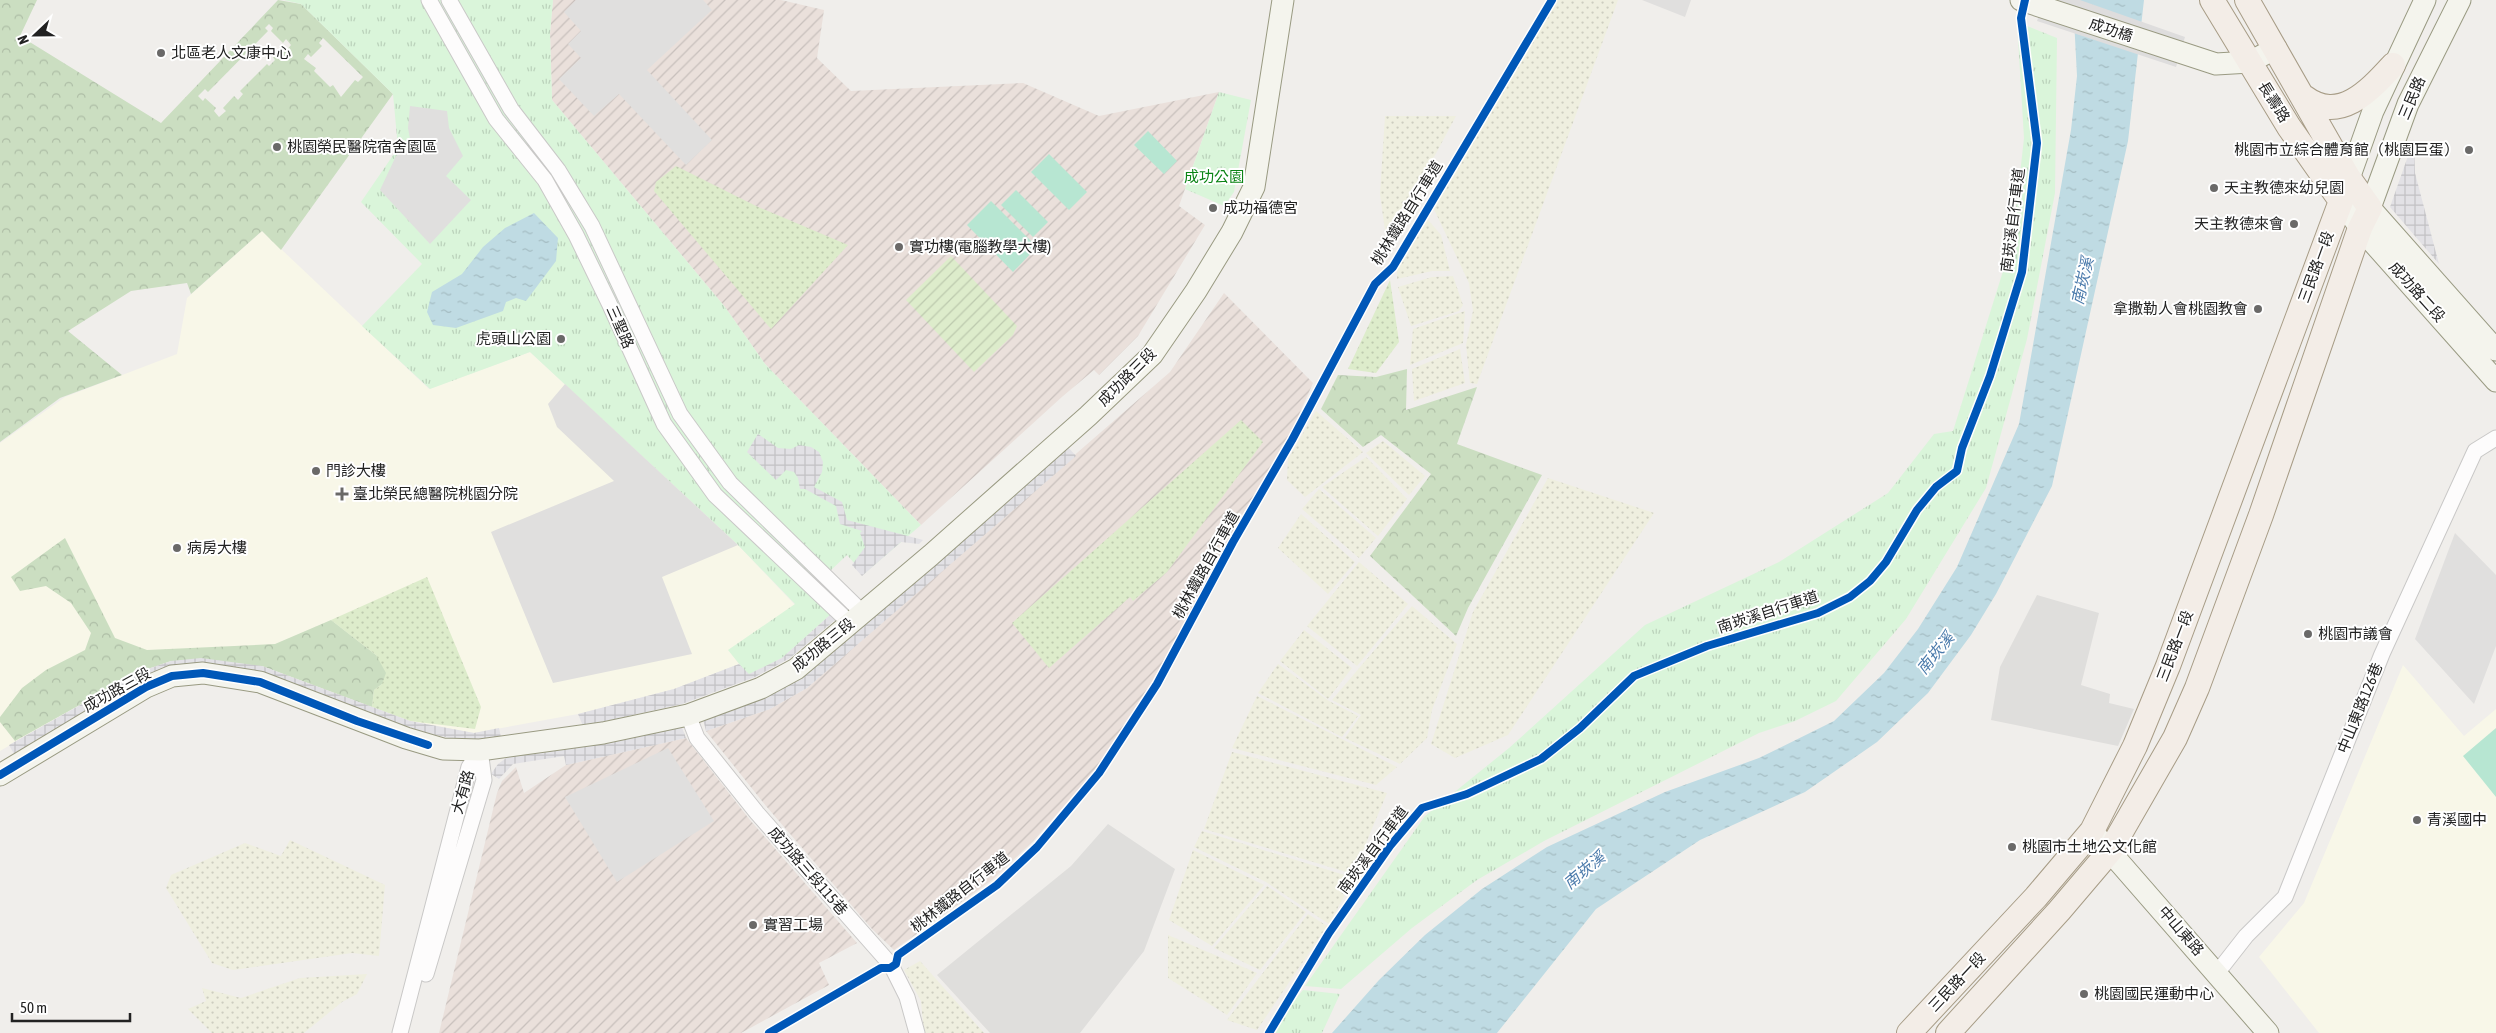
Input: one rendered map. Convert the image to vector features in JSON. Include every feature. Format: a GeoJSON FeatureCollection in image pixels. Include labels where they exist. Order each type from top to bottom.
{"type":"FeatureCollection","features":[{"type":"Feature","properties":{"kind":"main road","name":"長壽路"},"geometry":{"type":"LineString","coordinates":[[2212,0],[2294,134],[2340,201]]}},
{"type":"Feature","properties":{"kind":"main road","name":"長壽路"},"geometry":{"type":"LineString","coordinates":[[2247,0],[2348,177]]}},
{"type":"Feature","properties":{"kind":"main road"},"geometry":{"type":"LineString","coordinates":[[2304,98],[2313,104],[2325,108],[2344,105],[2360,98],[2393,65]]}},
{"type":"Feature","properties":{"kind":"main road","name":"成功路二段"},"geometry":{"type":"LineString","coordinates":[[2348,177],[2365,218]]}},
{"type":"Feature","properties":{"kind":"main road","name":"三民路一段"},"geometry":{"type":"LineString","coordinates":[[1909,1033],[2036,897],[2092,831],[2135,746],[2168,666],[2340,201]]}},
{"type":"Feature","properties":{"kind":"main road","name":"三民路一段"},"geometry":{"type":"LineString","coordinates":[[1948,1033],[2059,911],[2110,851],[2175,738],[2197,688],[2261,515],[2365,218]]}},
{"type":"Feature","properties":{"kind":"main road"},"geometry":{"type":"LineString","coordinates":[[2230,500],[2261,515]]}},
{"type":"Feature","properties":{"kind":"street","name":"三聖路"},"geometry":{"type":"LineString","coordinates":[[429,0],[496,119],[545,180],[576,235],[664,424],[715,495],[857,618]]}},
{"type":"Feature","properties":{"kind":"street","name":"三聖路"},"geometry":{"type":"LineString","coordinates":[[450,0],[511,109],[558,170],[592,226],[680,414],[730,483],[857,618]]}},
{"type":"Feature","properties":{"kind":"street","name":"成功路三段"},"geometry":{"type":"LineString","coordinates":[[0,775],[146,687],[172,676],[203,673],[260,682],[357,721],[432,746],[454,750],[480,750],[603,733],[688,715],[761,688],[796,669],[1088,416],[1152,356],[1232,232],[1254,187],[1283,0]]}},
{"type":"Feature","properties":{"kind":"street","name":"成功橋"},"geometry":{"type":"LineString","coordinates":[[2021,0],[2216,64],[2250,62]]}},
{"type":"Feature","properties":{"kind":"street","name":"三民路"},"geometry":{"type":"LineString","coordinates":[[2340,201],[2393,65],[2425,0]]}},
{"type":"Feature","properties":{"kind":"street","name":"三民路"},"geometry":{"type":"LineString","coordinates":[[2365,218],[2408,104],[2460,0]]}},
{"type":"Feature","properties":{"kind":"street"},"geometry":{"type":"LineString","coordinates":[[2250,62],[2276,48]]}},
{"type":"Feature","properties":{"kind":"street","name":"成功路二段"},"geometry":{"type":"LineString","coordinates":[[2340,201],[2365,218],[2487,350],[2496,381]]}},
{"type":"Feature","properties":{"kind":"street","name":"中山東路126巷"},"geometry":{"type":"LineString","coordinates":[[2217,973],[2246,936],[2285,897],[2382,654],[2475,451],[2496,438]]}},
{"type":"Feature","properties":{"kind":"street","name":"成功路三段115巷"},"geometry":{"type":"LineString","coordinates":[[688,715],[698,738],[758,813],[891,965],[907,997],[917,1033]]}},
{"type":"Feature","properties":{"kind":"street","name":"大有路"},"geometry":{"type":"LineString","coordinates":[[400,1033],[469,767],[480,750]]}},
{"type":"Feature","properties":{"kind":"street","name":"大有路"},"geometry":{"type":"LineString","coordinates":[[410,1033],[484,780],[480,750]]}},
{"type":"Feature","properties":{"kind":"street","name":"中山東路"},"geometry":{"type":"LineString","coordinates":[[2092,831],[2268,1033]]}},
{"type":"Feature","properties":{"kind":"shaded area"},"geometry":{"type":"Polygon","coordinates":[[[553,0],[781,0],[824,10],[817,58],[851,91],[1023,83],[1099,116],[1219,92],[1179,206],[1205,225],[1138,336],[1099,375],[1094,370],[1063,396],[921,525],[765,364],[725,307],[552,100],[550,33],[553,0]]]}},
{"type":"Feature","properties":{"kind":"shaded area"},"geometry":{"type":"Polygon","coordinates":[[[576,0],[703,0],[712,10],[647,70],[712,140],[686,165],[619,94],[594,116],[559,79],[581,58],[568,44],[581,31],[564,12],[576,0]]]}},
{"type":"Feature","properties":{"kind":"shaded area"},"geometry":{"type":"Polygon","coordinates":[[[1642,0],[1691,0],[1685,17],[1642,0]]]}},
{"type":"Feature","properties":{"kind":"shaded area"},"geometry":{"type":"Polygon","coordinates":[[[410,106],[447,111],[449,128],[463,156],[446,176],[471,200],[430,244],[380,190],[396,156],[411,144],[408,128],[410,106]]]}},
{"type":"Feature","properties":{"kind":"shaded area"},"geometry":{"type":"Polygon","coordinates":[[[2414,139],[2415,173],[2439,264],[2390,207],[2414,139]]]}},
{"type":"Feature","properties":{"kind":"shaded area","name":"臺北榮民總醫院桃園分院"},"geometry":{"type":"Polygon","coordinates":[[[262,231],[429,389],[530,352],[738,545],[795,605],[729,650],[739,664],[674,689],[578,714],[474,733],[410,721],[262,666],[171,661],[139,672],[99,693],[0,751],[0,443],[65,397],[177,354],[187,298],[262,231]]]}},
{"type":"Feature","properties":{"kind":"shaded area"},"geometry":{"type":"Polygon","coordinates":[[[1224,293],[1313,383],[1289,437],[1151,683],[1096,770],[1033,841],[992,880],[894,950],[872,929],[766,806],[706,731],[770,709],[807,688],[1170,372],[1224,293]]]}},
{"type":"Feature","properties":{"kind":"shaded area"},"geometry":{"type":"Polygon","coordinates":[[[565,384],[738,545],[662,577],[692,654],[553,683],[491,532],[614,481],[557,427],[548,404],[565,384]]]}},
{"type":"Feature","properties":{"kind":"shaded area"},"geometry":{"type":"Polygon","coordinates":[[[758,434],[778,448],[791,449],[799,445],[811,447],[819,452],[823,462],[822,472],[814,487],[842,502],[847,520],[923,540],[919,544],[901,542],[862,576],[852,565],[865,547],[860,533],[862,531],[840,524],[836,506],[805,489],[800,489],[798,478],[794,472],[786,470],[776,480],[747,452],[758,434]]]}},
{"type":"Feature","properties":{"kind":"shaded area"},"geometry":{"type":"Polygon","coordinates":[[[1067,446],[1076,456],[807,688],[770,709],[706,731],[703,719],[763,698],[1067,446]]]}},
{"type":"Feature","properties":{"kind":"shaded area"},"geometry":{"type":"Polygon","coordinates":[[[2455,533],[2496,575],[2496,646],[2474,704],[2415,639],[2455,533]]]}},
{"type":"Feature","properties":{"kind":"shaded area"},"geometry":{"type":"Polygon","coordinates":[[[2037,595],[2099,613],[2081,685],[2110,694],[2109,703],[2134,709],[2118,746],[1991,720],[2000,667],[2037,595]]]}},
{"type":"Feature","properties":{"kind":"shaded area"},"geometry":{"type":"Polygon","coordinates":[[[830,615],[835,620],[790,658],[755,677],[682,704],[583,726],[578,714],[674,689],[739,664],[749,674],[782,658],[830,615]]]}},
{"type":"Feature","properties":{"kind":"shaded area"},"geometry":{"type":"Polygon","coordinates":[[[201,658],[262,666],[410,721],[474,733],[499,728],[501,737],[475,740],[455,739],[407,729],[261,672],[141,679],[14,754],[9,745],[139,672],[171,661],[201,658]]]}},
{"type":"Feature","properties":{"kind":"shaded area","name":"青溪國中"},"geometry":{"type":"Polygon","coordinates":[[[2403,665],[2464,736],[2496,709],[2496,1033],[2319,1033],[2259,957],[2304,903],[2403,665]]]}},
{"type":"Feature","properties":{"kind":"shaded area"},"geometry":{"type":"Polygon","coordinates":[[[681,725],[686,738],[566,765],[564,756],[513,764],[499,779],[491,774],[498,764],[509,756],[681,725]]]}},
{"type":"Feature","properties":{"kind":"shaded area"},"geometry":{"type":"Polygon","coordinates":[[[686,738],[750,820],[857,943],[819,963],[829,985],[741,1033],[439,1033],[497,793],[502,781],[516,767],[524,793],[566,765],[686,738]]]}},
{"type":"Feature","properties":{"kind":"shaded area"},"geometry":{"type":"Polygon","coordinates":[[[668,748],[714,821],[617,882],[565,797],[668,748]]]}},
{"type":"Feature","properties":{"kind":"shaded area"},"geometry":{"type":"Polygon","coordinates":[[[1108,824],[1175,869],[1144,951],[1080,1033],[990,1033],[937,975],[1071,866],[1108,824]]]}},
{"type":"Feature","properties":{"kind":"green space"},"geometry":{"type":"Polygon","coordinates":[[[0,0],[37,0],[20,36],[161,123],[278,0],[301,4],[393,94],[281,250],[262,231],[191,294],[187,283],[131,291],[68,331],[122,375],[60,398],[0,442],[0,0]],[[269,24],[265,28],[268,31],[208,92],[205,89],[198,96],[203,101],[205,98],[216,108],[214,111],[219,117],[226,111],[223,108],[234,96],[238,100],[243,94],[240,91],[267,64],[269,66],[275,60],[273,57],[282,47],[286,51],[291,45],[286,39],[283,43],[271,31],[273,28],[269,24]],[[323,38],[319,43],[322,46],[311,57],[308,54],[304,59],[316,68],[314,71],[330,87],[333,85],[341,97],[355,80],[358,82],[363,77],[323,38]]]}},
{"type":"Feature","properties":{"kind":"green space","name":"虎頭山公園"},"geometry":{"type":"Polygon","coordinates":[[[284,0],[553,0],[550,33],[552,100],[725,307],[765,364],[921,525],[864,574],[847,555],[811,589],[830,615],[782,658],[748,675],[728,650],[795,604],[738,545],[530,352],[430,389],[362,326],[422,264],[361,202],[398,148],[393,94],[301,4],[284,0]]]}},
{"type":"Feature","properties":{"kind":"green space"},"geometry":{"type":"Polygon","coordinates":[[[1555,0],[1618,0],[1477,384],[1470,383],[1466,345],[1473,311],[1469,283],[1432,205],[1555,0]]]}},
{"type":"Feature","properties":{"kind":"green space"},"geometry":{"type":"Polygon","coordinates":[[[2017,22],[2057,38],[2055,193],[2027,339],[1986,488],[1906,619],[1836,701],[1795,721],[1759,733],[1544,841],[1477,880],[1412,928],[1341,989],[1305,986],[1425,816],[1509,748],[1645,625],[1779,562],[1888,493],[1934,434],[1953,431],[2004,268],[2016,210],[2024,138],[2017,22]]]}},
{"type":"Feature","properties":{"kind":"green space","name":"成功公園"},"geometry":{"type":"Polygon","coordinates":[[[1219,92],[1251,100],[1234,192],[1224,206],[1185,189],[1219,92]]]}},
{"type":"Feature","properties":{"kind":"green space"},"geometry":{"type":"Polygon","coordinates":[[[1385,116],[1456,116],[1387,245],[1380,194],[1385,116]]]}},
{"type":"Feature","properties":{"kind":"green space"},"geometry":{"type":"Polygon","coordinates":[[[1148,131],[1177,161],[1164,174],[1134,145],[1148,131]]]}},
{"type":"Feature","properties":{"kind":"green space"},"geometry":{"type":"Polygon","coordinates":[[[1049,154],[1087,192],[1069,210],[1031,172],[1049,154]]]}},
{"type":"Feature","properties":{"kind":"green space"},"geometry":{"type":"Polygon","coordinates":[[[676,166],[756,206],[848,245],[771,329],[654,191],[656,182],[676,166]]]}},
{"type":"Feature","properties":{"kind":"green space"},"geometry":{"type":"Polygon","coordinates":[[[1016,190],[1048,222],[1033,237],[1001,205],[1016,190]]]}},
{"type":"Feature","properties":{"kind":"green space"},"geometry":{"type":"Polygon","coordinates":[[[991,201],[1037,247],[1013,272],[967,225],[991,201]]]}},
{"type":"Feature","properties":{"kind":"green space"},"geometry":{"type":"Polygon","coordinates":[[[1424,215],[1441,235],[1450,271],[1432,271],[1397,279],[1397,264],[1424,215]]]}},
{"type":"Feature","properties":{"kind":"green space"},"geometry":{"type":"Polygon","coordinates":[[[951,256],[1017,326],[1013,335],[974,372],[906,300],[951,256]]]}},
{"type":"Feature","properties":{"kind":"green space"},"geometry":{"type":"Polygon","coordinates":[[[1453,276],[1463,305],[1459,311],[1411,326],[1398,287],[1432,277],[1453,276]]]}},
{"type":"Feature","properties":{"kind":"green space"},"geometry":{"type":"Polygon","coordinates":[[[1390,280],[1399,342],[1376,373],[1348,369],[1390,280]]]}},
{"type":"Feature","properties":{"kind":"green space"},"geometry":{"type":"Polygon","coordinates":[[[1465,311],[1463,343],[1410,365],[1413,329],[1465,311]]]}},
{"type":"Feature","properties":{"kind":"green space"},"geometry":{"type":"Polygon","coordinates":[[[1460,349],[1465,383],[1414,401],[1412,369],[1460,349]]]}},
{"type":"Feature","properties":{"kind":"green space"},"geometry":{"type":"Polygon","coordinates":[[[1407,369],[1406,410],[1477,387],[1457,444],[1542,475],[1468,608],[1456,636],[1370,556],[1431,474],[1381,435],[1363,447],[1321,409],[1338,375],[1376,377],[1407,369]]]}},
{"type":"Feature","properties":{"kind":"green space"},"geometry":{"type":"Polygon","coordinates":[[[1316,411],[1363,452],[1305,497],[1287,480],[1288,459],[1316,411]]]}},
{"type":"Feature","properties":{"kind":"green space"},"geometry":{"type":"Polygon","coordinates":[[[1241,420],[1263,442],[1167,572],[1133,601],[1130,597],[1049,668],[1012,623],[1241,420]]]}},
{"type":"Feature","properties":{"kind":"green space"},"geometry":{"type":"Polygon","coordinates":[[[1383,441],[1425,476],[1409,495],[1366,453],[1383,441]]]}},
{"type":"Feature","properties":{"kind":"green space"},"geometry":{"type":"Polygon","coordinates":[[[1366,457],[1407,499],[1378,536],[1322,487],[1366,457]]]}},
{"type":"Feature","properties":{"kind":"green space"},"geometry":{"type":"Polygon","coordinates":[[[1548,478],[1654,513],[1508,735],[1455,758],[1431,744],[1473,612],[1548,478]]]}},
{"type":"Feature","properties":{"kind":"green space"},"geometry":{"type":"Polygon","coordinates":[[[1319,489],[1376,538],[1359,558],[1302,509],[1319,489]]]}},
{"type":"Feature","properties":{"kind":"green space"},"geometry":{"type":"Polygon","coordinates":[[[1301,514],[1355,562],[1328,594],[1278,548],[1301,514]]]}},
{"type":"Feature","properties":{"kind":"green space"},"geometry":{"type":"Polygon","coordinates":[[[65,538],[115,638],[147,650],[275,644],[331,620],[376,655],[386,673],[382,684],[374,690],[372,707],[262,666],[171,661],[139,672],[15,741],[0,722],[0,717],[22,688],[46,670],[85,650],[91,633],[71,603],[46,586],[20,591],[11,577],[65,538]]]}},
{"type":"Feature","properties":{"kind":"green space"},"geometry":{"type":"Polygon","coordinates":[[[1359,562],[1408,604],[1357,666],[1307,626],[1359,562]]]}},
{"type":"Feature","properties":{"kind":"green space"},"geometry":{"type":"Polygon","coordinates":[[[427,577],[481,707],[475,729],[410,721],[372,707],[374,690],[382,684],[376,655],[331,620],[427,577]]]}},
{"type":"Feature","properties":{"kind":"green space"},"geometry":{"type":"Polygon","coordinates":[[[1412,606],[1457,644],[1432,710],[1427,738],[1400,764],[1345,738],[1361,715],[1332,700],[1412,606]]]}},
{"type":"Feature","properties":{"kind":"green space"},"geometry":{"type":"Polygon","coordinates":[[[1304,630],[1352,668],[1328,699],[1280,661],[1304,630]]]}},
{"type":"Feature","properties":{"kind":"green space"},"geometry":{"type":"Polygon","coordinates":[[[1278,664],[1329,701],[1358,716],[1342,737],[1258,693],[1278,664]]]}},
{"type":"Feature","properties":{"kind":"green space"},"geometry":{"type":"Polygon","coordinates":[[[1257,696],[1397,767],[1376,785],[1232,748],[1257,696]]]}},
{"type":"Feature","properties":{"kind":"green space"},"geometry":{"type":"Polygon","coordinates":[[[2496,728],[2496,797],[2463,756],[2496,728]]]}},
{"type":"Feature","properties":{"kind":"green space"},"geometry":{"type":"Polygon","coordinates":[[[1232,752],[1387,793],[1353,874],[1204,829],[1232,752]]]}},
{"type":"Feature","properties":{"kind":"green space"},"geometry":{"type":"Polygon","coordinates":[[[1202,831],[1354,878],[1329,924],[1266,882],[1194,847],[1202,831]]]}},
{"type":"Feature","properties":{"kind":"green space"},"geometry":{"type":"Polygon","coordinates":[[[290,840],[385,885],[379,956],[352,953],[233,970],[212,963],[166,888],[171,875],[245,843],[281,856],[290,840]]]}},
{"type":"Feature","properties":{"kind":"green space"},"geometry":{"type":"Polygon","coordinates":[[[1193,850],[1264,885],[1212,946],[1169,920],[1193,850]]]}},
{"type":"Feature","properties":{"kind":"green space"},"geometry":{"type":"Polygon","coordinates":[[[1267,886],[1306,912],[1260,970],[1214,948],[1267,886]]]}},
{"type":"Feature","properties":{"kind":"green space"},"geometry":{"type":"Polygon","coordinates":[[[1308,914],[1327,926],[1257,1030],[1227,1020],[1308,914]]]}},
{"type":"Feature","properties":{"kind":"green space"},"geometry":{"type":"Polygon","coordinates":[[[1168,935],[1257,973],[1227,1015],[1168,978],[1168,935]]]}},
{"type":"Feature","properties":{"kind":"green space"},"geometry":{"type":"Polygon","coordinates":[[[920,961],[984,1033],[924,1033],[921,1001],[904,970],[920,961]]]}},
{"type":"Feature","properties":{"kind":"green space"},"geometry":{"type":"Polygon","coordinates":[[[367,974],[357,994],[342,1002],[304,1033],[212,1033],[188,1009],[206,1001],[202,988],[241,998],[300,978],[367,974]]]}},
{"type":"Feature","properties":{"kind":"green space"},"geometry":{"type":"Polygon","coordinates":[[[1303,990],[1340,994],[1322,1033],[1267,1033],[1303,990]]]}},
{"type":"Feature","properties":{"kind":"water","name":"南崁溪"},"geometry":{"type":"Polygon","coordinates":[[[2073,0],[2144,0],[2128,141],[2052,486],[1996,594],[1971,635],[1928,693],[1877,742],[1805,792],[1700,840],[1596,909],[1497,1033],[1332,1033],[1379,980],[1425,935],[1482,889],[1547,847],[1665,792],[1759,758],[1834,721],[1884,673],[1918,629],[1957,567],[2019,424],[2071,130],[2077,76],[2073,0]]]}},
{"type":"Feature","properties":{"kind":"water"},"geometry":{"type":"Polygon","coordinates":[[[534,213],[558,238],[556,261],[526,301],[516,298],[506,302],[503,311],[456,328],[433,325],[427,312],[432,292],[462,274],[483,247],[505,228],[534,213]]]}},
{"type":"Feature","properties":{"kind":"pier"},"geometry":{"type":"Polygon","coordinates":[[[2044,0],[2080,0],[2185,37],[2176,67],[2037,21],[2044,0]]]}},
{"type":"Feature","properties":{"kind":"cycle path","name":"桃林鐵路自行車道"},"geometry":{"type":"LineString","coordinates":[[769,1033],[881,968],[890,968],[896,964],[898,955],[997,885],[1037,847],[1099,773],[1157,684],[1233,542],[1292,440],[1375,284],[1393,267],[1552,0]]}},
{"type":"Feature","properties":{"kind":"cycle path","name":"南崁溪自行車道"},"geometry":{"type":"LineString","coordinates":[[1269,1033],[1329,933],[1390,846],[1422,808],[1467,794],[1541,759],[1580,728],[1634,676],[1707,646],[1818,613],[1850,597],[1870,581],[1886,562],[1917,510],[1936,487],[1957,471],[1962,448],[1990,376],[2022,272],[2037,143],[2021,18],[2025,0]]}},
{"type":"Feature","properties":{"kind":"cycle path"},"geometry":{"type":"LineString","coordinates":[[0,775],[146,687],[172,676],[203,673],[260,682],[357,721],[428,745]]}},
{"type":"Feature","properties":{"kind":"place","name":"北區老人文康中心"},"geometry":{"type":"Point","coordinates":[161,53]}},
{"type":"Feature","properties":{"kind":"place","name":"桃園榮民醫院宿舍園區"},"geometry":{"type":"Point","coordinates":[277,147]}},
{"type":"Feature","properties":{"kind":"place","name":"桃園市立綜合體育館（桃園巨蛋）"},"geometry":{"type":"Point","coordinates":[2469,150]}},
{"type":"Feature","properties":{"kind":"place","name":"天主教德來幼兒園"},"geometry":{"type":"Point","coordinates":[2214,188]}},
{"type":"Feature","properties":{"kind":"place","name":"成功福德宮"},"geometry":{"type":"Point","coordinates":[1213,208]}},
{"type":"Feature","properties":{"kind":"place","name":"天主教德來會"},"geometry":{"type":"Point","coordinates":[2294,224]}},
{"type":"Feature","properties":{"kind":"place","name":"實功樓(電腦教學大樓)"},"geometry":{"type":"Point","coordinates":[899,247]}},
{"type":"Feature","properties":{"kind":"place","name":"拿撒勒人會桃園教會"},"geometry":{"type":"Point","coordinates":[2258,309]}},
{"type":"Feature","properties":{"kind":"place","name":"虎頭山公園"},"geometry":{"type":"Point","coordinates":[561,339]}},
{"type":"Feature","properties":{"kind":"place","name":"門診大樓"},"geometry":{"type":"Point","coordinates":[316,471]}},
{"type":"Feature","properties":{"kind":"place","name":"臺北榮民總醫院桃園分院"},"geometry":{"type":"Point","coordinates":[342,494]}},
{"type":"Feature","properties":{"kind":"place","name":"病房大樓"},"geometry":{"type":"Point","coordinates":[177,548]}},
{"type":"Feature","properties":{"kind":"place","name":"桃園市議會"},"geometry":{"type":"Point","coordinates":[2308,634]}},
{"type":"Feature","properties":{"kind":"place","name":"青溪國中"},"geometry":{"type":"Point","coordinates":[2417,820]}},
{"type":"Feature","properties":{"kind":"place","name":"桃園市土地公文化館"},"geometry":{"type":"Point","coordinates":[2012,847]}},
{"type":"Feature","properties":{"kind":"place","name":"實習工場"},"geometry":{"type":"Point","coordinates":[753,925]}},
{"type":"Feature","properties":{"kind":"place","name":"桃園國民運動中心"},"geometry":{"type":"Point","coordinates":[2084,994]}}]}
